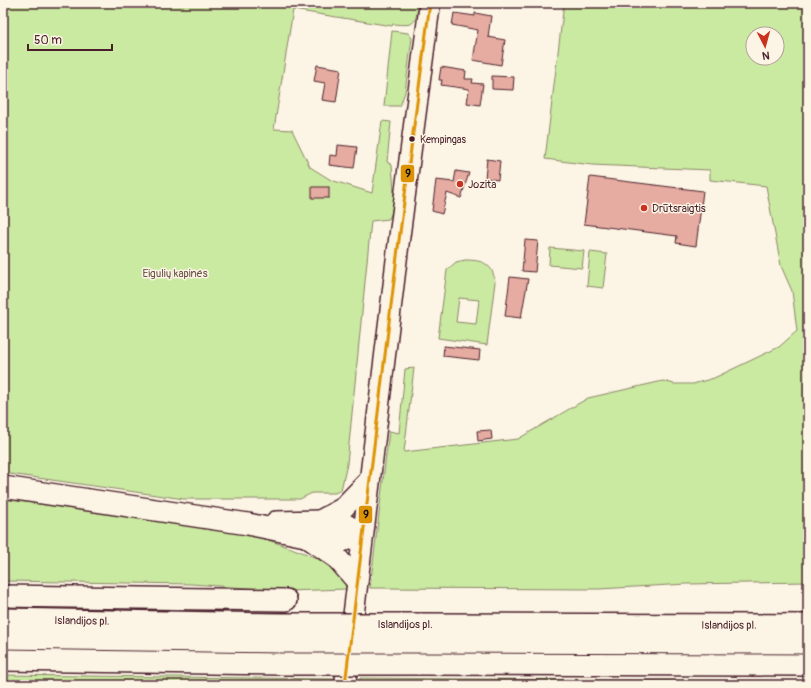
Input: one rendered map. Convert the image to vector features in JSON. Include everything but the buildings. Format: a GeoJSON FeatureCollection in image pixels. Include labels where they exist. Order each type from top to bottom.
{"type":"FeatureCollection","features":[{"type":"Feature","properties":{"kind":"highway"},"geometry":{"type":"LineString","coordinates":[[320,521],[342,509],[369,481]]}},
{"type":"Feature","properties":{"kind":"highway"},"geometry":{"type":"LineString","coordinates":[[3,487],[248,524],[308,537],[342,541],[362,534]]}},
{"type":"Feature","properties":{"kind":"highway"},"geometry":{"type":"LineString","coordinates":[[248,524],[320,521],[343,523],[362,534]]}},
{"type":"Feature","properties":{"kind":"highway"},"geometry":{"type":"LineString","coordinates":[[308,537],[337,558],[357,582]]}},
{"type":"Feature","properties":{"kind":"highway"},"geometry":{"type":"LineString","coordinates":[[3,596],[286,600]]}},
{"type":"Feature","properties":{"kind":"highway","name":"Islandijos pl."},"geometry":{"type":"LineString","coordinates":[[3,619],[280,633]]}},
{"type":"Feature","properties":{"kind":"highway","name":"Islandijos pl."},"geometry":{"type":"LineString","coordinates":[[689,634],[808,625]]}},
{"type":"Feature","properties":{"kind":"highway","name":"Islandijos pl."},"geometry":{"type":"LineString","coordinates":[[3,638],[280,633],[689,634],[808,643]]}},
{"type":"Feature","properties":{"kind":"highway"},"geometry":{"type":"LineString","coordinates":[[3,660],[278,664],[808,665]]}},
{"type":"Feature","properties":{"kind":"main road"},"geometry":{"type":"LineString","coordinates":[[345,685],[362,534],[430,3]]}},
{"type":"Feature","properties":{"kind":"green space","name":"Eigulių kapinės"},"geometry":{"type":"Polygon","coordinates":[[[3,3],[418,3],[415,20],[413,22],[406,25],[393,24],[392,26],[293,10],[274,129],[292,130],[310,167],[331,180],[372,193],[382,121],[391,122],[387,162],[392,165],[394,200],[389,219],[371,221],[347,464],[341,490],[335,493],[312,493],[300,499],[184,499],[3,473],[3,3]]]}},
{"type":"Feature","properties":{"kind":"green space"},"geometry":{"type":"Polygon","coordinates":[[[564,3],[808,3],[808,582],[687,584],[599,589],[370,588],[389,431],[399,433],[405,369],[414,368],[404,452],[518,439],[588,398],[663,381],[674,384],[693,384],[714,378],[779,347],[797,331],[792,291],[781,266],[766,186],[710,180],[710,170],[592,165],[545,159],[564,3]]]}},
{"type":"Feature","properties":{"kind":"green space"},"geometry":{"type":"Polygon","coordinates":[[[392,31],[408,33],[412,38],[405,92],[400,106],[384,106],[392,31]]]}},
{"type":"Feature","properties":{"kind":"green space"},"geometry":{"type":"Polygon","coordinates":[[[550,248],[584,251],[582,268],[549,265],[550,248]]]}},
{"type":"Feature","properties":{"kind":"green space"},"geometry":{"type":"Polygon","coordinates":[[[590,252],[607,254],[603,288],[587,286],[590,252]]]}},
{"type":"Feature","properties":{"kind":"green space"},"geometry":{"type":"Polygon","coordinates":[[[465,260],[481,262],[489,267],[494,276],[495,282],[487,345],[438,338],[447,270],[456,262],[465,260]],[[459,298],[456,322],[476,324],[479,300],[459,298]]]}},
{"type":"Feature","properties":{"kind":"green space"},"geometry":{"type":"Polygon","coordinates":[[[3,499],[250,534],[286,546],[328,564],[344,576],[346,580],[346,589],[288,591],[191,584],[3,581],[3,499]]]}},
{"type":"Feature","properties":{"kind":"green space"},"geometry":{"type":"Polygon","coordinates":[[[3,675],[335,679],[335,685],[3,685],[3,675]]]}},
{"type":"Feature","properties":{"kind":"green space"},"geometry":{"type":"Polygon","coordinates":[[[360,678],[808,682],[808,685],[359,685],[360,678]]]}},
{"type":"Feature","properties":{"kind":"transit line","name":"9"},"geometry":{"type":"LineString","coordinates":[[345,685],[398,248],[430,3]]}},
{"type":"Feature","properties":{"kind":"place","name":"Kempingas"},"geometry":{"type":"Point","coordinates":[412,139]}},
{"type":"Feature","properties":{"kind":"place","name":"Jozita"},"geometry":{"type":"Point","coordinates":[460,184]}},
{"type":"Feature","properties":{"kind":"place","name":"Drūtsraigtis"},"geometry":{"type":"Point","coordinates":[644,208]}}]}
